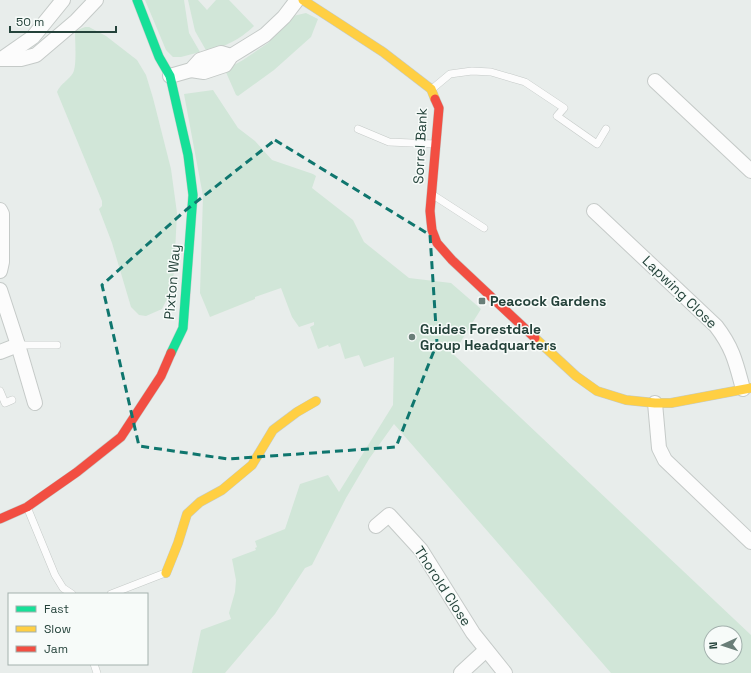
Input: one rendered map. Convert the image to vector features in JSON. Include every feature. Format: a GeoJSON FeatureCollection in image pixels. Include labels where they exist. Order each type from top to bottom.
{"type":"FeatureCollection","features":[{"type":"Feature","properties":{"kind":"street"},"geometry":{"type":"LineString","coordinates":[[2,59],[33,37],[63,0]]}},
{"type":"Feature","properties":{"kind":"street"},"geometry":{"type":"LineString","coordinates":[[2,59],[21,59],[36,55],[76,21],[96,0]]}},
{"type":"Feature","properties":{"kind":"street","name":"Pixton Way"},"geometry":{"type":"LineString","coordinates":[[0,519],[27,507],[121,437],[161,376],[183,328],[193,194],[188,154],[170,76],[159,57],[137,0]]}},
{"type":"Feature","properties":{"kind":"street"},"geometry":{"type":"LineString","coordinates":[[170,76],[191,70],[204,72],[225,65],[231,56],[265,35],[284,17],[297,0]]}},
{"type":"Feature","properties":{"kind":"street","name":"Sorrel Bank"},"geometry":{"type":"LineString","coordinates":[[302,0],[384,52],[431,90],[439,108],[430,211],[431,227],[434,239],[441,250],[485,293],[576,376],[597,390],[626,400],[654,403]]}},
{"type":"Feature","properties":{"kind":"street"},"geometry":{"type":"LineString","coordinates":[[655,81],[751,171]]}},
{"type":"Feature","properties":{"kind":"street"},"geometry":{"type":"LineString","coordinates":[[0,210],[2,214],[2,262],[0,271]]}},
{"type":"Feature","properties":{"kind":"street","name":"Lapwing Close"},"geometry":{"type":"LineString","coordinates":[[594,211],[716,326],[725,337],[732,350],[747,389]]}},
{"type":"Feature","properties":{"kind":"street"},"geometry":{"type":"LineString","coordinates":[[0,290],[35,403]]}},
{"type":"Feature","properties":{"kind":"street"},"geometry":{"type":"LineString","coordinates":[[0,352],[18,345]]}},
{"type":"Feature","properties":{"kind":"street"},"geometry":{"type":"LineString","coordinates":[[747,389],[671,403],[654,403],[659,448],[665,460],[751,542]]}},
{"type":"Feature","properties":{"kind":"street"},"geometry":{"type":"LineString","coordinates":[[166,573],[178,543],[187,514],[200,502],[222,490],[252,465],[273,430],[297,412],[316,401]]}},
{"type":"Feature","properties":{"kind":"street","name":"Thorold Close"},"geometry":{"type":"LineString","coordinates":[[376,526],[389,515],[421,550],[473,633],[506,673]]}},
{"type":"Feature","properties":{"kind":"street"},"geometry":{"type":"LineString","coordinates":[[461,673],[486,650]]}},
{"type":"Feature","properties":{"kind":"lane"},"geometry":{"type":"LineString","coordinates":[[431,90],[450,74],[472,71],[491,72],[524,82],[564,108],[557,116],[597,144],[606,129]]}},
{"type":"Feature","properties":{"kind":"lane"},"geometry":{"type":"LineString","coordinates":[[358,129],[389,142],[436,144]]}},
{"type":"Feature","properties":{"kind":"lane"},"geometry":{"type":"LineString","coordinates":[[432,194],[484,228]]}},
{"type":"Feature","properties":{"kind":"lane"},"geometry":{"type":"LineString","coordinates":[[18,345],[57,345]]}},
{"type":"Feature","properties":{"kind":"lane"},"geometry":{"type":"LineString","coordinates":[[0,392],[5,403],[12,400]]}},
{"type":"Feature","properties":{"kind":"lane"},"geometry":{"type":"LineString","coordinates":[[27,507],[55,576],[63,588],[70,593]]}},
{"type":"Feature","properties":{"kind":"lane"},"geometry":{"type":"LineString","coordinates":[[113,593],[166,573]]}},
{"type":"Feature","properties":{"kind":"highlighted area"},"geometry":{"type":"Polygon","coordinates":[[[275,140],[430,235],[437,343],[396,447],[228,459],[139,446],[102,285],[186,210],[275,140]]]}},
{"type":"Feature","properties":{"kind":"green space"},"geometry":{"type":"Polygon","coordinates":[[[145,0],[184,0],[189,33],[200,52],[181,57],[173,57],[166,50],[145,0]]]}},
{"type":"Feature","properties":{"kind":"green space"},"geometry":{"type":"Polygon","coordinates":[[[188,0],[198,0],[207,10],[216,0],[229,0],[254,26],[232,42],[207,52],[195,31],[188,0]]]}},
{"type":"Feature","properties":{"kind":"green space"},"geometry":{"type":"Polygon","coordinates":[[[306,13],[318,19],[311,37],[274,70],[238,96],[236,95],[225,70],[268,43],[293,16],[306,13]]]}},
{"type":"Feature","properties":{"kind":"green space"},"geometry":{"type":"Polygon","coordinates":[[[89,27],[106,36],[137,60],[146,75],[171,169],[177,213],[174,272],[170,293],[162,309],[146,316],[139,315],[131,307],[112,243],[99,209],[102,206],[102,201],[57,92],[74,70],[75,31],[89,27]]]}},
{"type":"Feature","properties":{"kind":"green space"},"geometry":{"type":"Polygon","coordinates":[[[213,90],[238,128],[255,141],[272,160],[316,176],[312,188],[353,220],[364,242],[409,278],[451,283],[481,309],[453,354],[740,625],[703,625],[703,665],[743,665],[743,627],[751,635],[751,673],[611,673],[394,424],[369,459],[346,498],[312,565],[305,568],[275,614],[225,673],[192,673],[201,630],[231,619],[229,613],[235,592],[236,580],[232,559],[256,550],[255,548],[257,547],[255,541],[285,529],[300,484],[328,475],[339,492],[393,405],[394,357],[364,367],[359,355],[345,359],[340,343],[329,347],[328,345],[318,349],[310,327],[314,325],[314,322],[299,327],[292,317],[281,288],[255,297],[255,299],[210,317],[200,293],[203,196],[184,94],[213,90]]]}},
{"type":"Feature","properties":{"kind":"traffic: fast"},"geometry":{"type":"LineString","coordinates":[[137,0],[159,57],[170,76],[188,155],[193,195],[183,328],[171,353]]}},
{"type":"Feature","properties":{"kind":"traffic: slow"},"geometry":{"type":"LineString","coordinates":[[303,0],[383,52],[431,89],[435,99]]}},
{"type":"Feature","properties":{"kind":"traffic: slow"},"geometry":{"type":"LineString","coordinates":[[535,338],[576,376],[597,391],[626,400],[671,403],[751,388]]}},
{"type":"Feature","properties":{"kind":"traffic: slow"},"geometry":{"type":"LineString","coordinates":[[166,573],[178,543],[187,514],[200,502],[222,490],[252,465],[273,430],[297,412],[316,401]]}},
{"type":"Feature","properties":{"kind":"traffic: jam"},"geometry":{"type":"LineString","coordinates":[[435,99],[439,108],[430,211],[432,230],[437,243],[452,260],[535,338]]}},
{"type":"Feature","properties":{"kind":"traffic: jam"},"geometry":{"type":"LineString","coordinates":[[0,519],[27,507],[77,472],[121,437],[161,376],[171,353]]}},
{"type":"Feature","properties":{"kind":"place","name":"Peacock Gardens"},"geometry":{"type":"Point","coordinates":[482,301]}},
{"type":"Feature","properties":{"kind":"place","name":"Guides Forestdale Group Headquarters"},"geometry":{"type":"Point","coordinates":[412,337]}}]}
